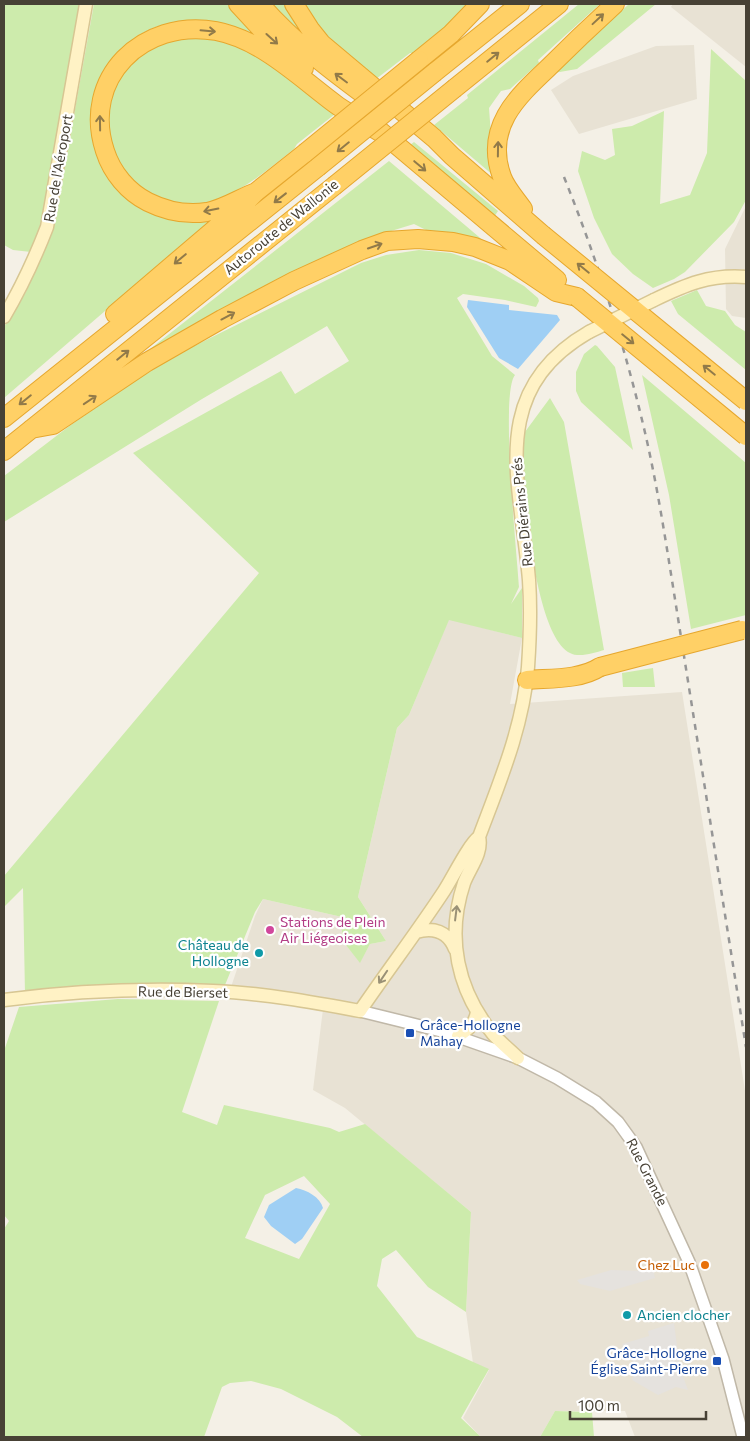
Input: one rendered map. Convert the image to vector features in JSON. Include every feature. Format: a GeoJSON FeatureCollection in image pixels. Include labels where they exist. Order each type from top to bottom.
{"type":"FeatureCollection","features":[{"type":"Feature","properties":{"kind":"highway"},"geometry":{"type":"LineString","coordinates":[[238,4],[263,31],[383,134],[556,292],[577,296],[746,436]]}},
{"type":"Feature","properties":{"kind":"highway"},"geometry":{"type":"LineString","coordinates":[[260,4],[276,22],[316,58],[425,141],[452,156],[509,198],[543,235],[746,401]]}},
{"type":"Feature","properties":{"kind":"highway"},"geometry":{"type":"LineString","coordinates":[[294,4],[322,44],[434,138],[452,156]]}},
{"type":"Feature","properties":{"kind":"highway"},"geometry":{"type":"LineString","coordinates":[[74,361],[82,343],[256,192],[451,34],[480,4]]}},
{"type":"Feature","properties":{"kind":"highway"},"geometry":{"type":"LineString","coordinates":[[451,34],[467,26],[495,4]]}},
{"type":"Feature","properties":{"kind":"highway","name":"Autoroute de Wallonie"},"geometry":{"type":"LineString","coordinates":[[4,418],[520,4]]}},
{"type":"Feature","properties":{"kind":"highway","name":"Autoroute de Wallonie"},"geometry":{"type":"LineString","coordinates":[[4,452],[559,4]]}},
{"type":"Feature","properties":{"kind":"highway"},"geometry":{"type":"LineString","coordinates":[[509,198],[498,161],[497,145],[504,118],[520,95],[615,4]]}},
{"type":"Feature","properties":{"kind":"highway"},"geometry":{"type":"LineString","coordinates":[[256,192],[220,208],[206,212],[190,212],[173,211],[154,205],[137,197],[126,186],[116,174],[107,158],[100,129],[100,110],[103,93],[109,78],[125,57],[146,41],[160,35],[178,31],[216,31],[233,36],[268,54],[340,107],[383,134]]}},
{"type":"Feature","properties":{"kind":"highway"},"geometry":{"type":"LineString","coordinates":[[31,430],[53,425],[147,362],[222,319],[294,281],[362,250],[387,242],[418,239],[453,242],[511,252]]}},
{"type":"Feature","properties":{"kind":"highway"},"geometry":{"type":"LineString","coordinates":[[527,674],[594,668],[744,630]]}},
{"type":"Feature","properties":{"kind":"main road","name":"Rue de l'Aéroport"},"geometry":{"type":"LineString","coordinates":[[4,317],[34,262],[47,227],[87,6]]}},
{"type":"Feature","properties":{"kind":"main road","name":"Rue Diérains Prés"},"geometry":{"type":"LineString","coordinates":[[455,949],[456,906],[466,876],[480,847],[479,837],[516,736],[522,712],[527,674],[530,631],[529,580],[515,460],[522,411],[533,386],[548,365],[568,345],[589,332],[654,300],[701,280],[723,276],[746,277]]}},
{"type":"Feature","properties":{"kind":"main road","name":"Rue Diérains Prés"},"geometry":{"type":"LineString","coordinates":[[360,1011],[416,932],[472,843],[479,837]]}},
{"type":"Feature","properties":{"kind":"main road","name":"Rue Diérains Prés"},"geometry":{"type":"LineString","coordinates":[[416,932],[439,931],[450,938],[455,949],[461,974],[476,1011],[493,1034],[518,1058]]}},
{"type":"Feature","properties":{"kind":"main road","name":"Rue de Bierset"},"geometry":{"type":"LineString","coordinates":[[4,1000],[150,989],[215,991],[284,998],[360,1011]]}},
{"type":"Feature","properties":{"kind":"main road"},"geometry":{"type":"LineString","coordinates":[[458,1036],[472,1025],[476,1011]]}},
{"type":"Feature","properties":{"kind":"street","name":"Rue Grande"},"geometry":{"type":"LineString","coordinates":[[360,1011],[458,1036],[518,1058],[596,1102],[618,1122],[636,1147],[657,1189],[697,1281],[723,1359],[744,1437]]}},
{"type":"Feature","properties":{"kind":"shaded area"},"geometry":{"type":"Polygon","coordinates":[[[673,4],[746,4],[746,67],[671,7],[673,4]]]}},
{"type":"Feature","properties":{"kind":"shaded area"},"geometry":{"type":"Polygon","coordinates":[[[694,45],[697,99],[579,134],[551,90],[573,76],[656,46],[694,45]]]}},
{"type":"Feature","properties":{"kind":"shaded area"},"geometry":{"type":"Polygon","coordinates":[[[746,206],[746,318],[732,316],[726,309],[725,249],[746,206]]]}},
{"type":"Feature","properties":{"kind":"shaded area"},"geometry":{"type":"Polygon","coordinates":[[[449,619],[522,638],[510,704],[682,692],[746,1097],[746,1437],[635,1437],[625,1411],[555,1411],[540,1437],[481,1437],[463,1418],[489,1370],[473,1363],[466,1312],[471,1212],[345,1108],[313,1090],[323,1009],[342,1001],[231,987],[255,916],[263,899],[342,917],[342,940],[360,962],[370,944],[386,941],[358,897],[397,728],[409,715],[449,619]]]}},
{"type":"Feature","properties":{"kind":"shaded area"},"geometry":{"type":"Polygon","coordinates":[[[653,1269],[655,1278],[610,1291],[580,1284],[577,1280],[611,1270],[644,1271],[653,1269]]]}},
{"type":"Feature","properties":{"kind":"shaded area"},"geometry":{"type":"Polygon","coordinates":[[[674,1323],[680,1368],[688,1390],[676,1387],[658,1395],[632,1380],[637,1366],[628,1357],[622,1344],[649,1336],[648,1331],[674,1323]]]}},
{"type":"Feature","properties":{"kind":"green space"},"geometry":{"type":"Polygon","coordinates":[[[4,4],[80,4],[42,221],[31,252],[13,250],[4,245],[4,4]]]}},
{"type":"Feature","properties":{"kind":"green space"},"geometry":{"type":"Polygon","coordinates":[[[94,4],[234,4],[255,27],[249,34],[168,25],[149,30],[125,46],[116,56],[101,79],[92,105],[91,132],[94,146],[111,180],[213,218],[4,398],[4,327],[26,292],[51,231],[94,4]]]}},
{"type":"Feature","properties":{"kind":"green space"},"geometry":{"type":"Polygon","coordinates":[[[267,4],[286,4],[309,39],[305,41],[267,4]]]}},
{"type":"Feature","properties":{"kind":"green space"},"geometry":{"type":"Polygon","coordinates":[[[304,4],[468,4],[460,16],[414,53],[410,53],[376,79],[337,45],[304,4]]]}},
{"type":"Feature","properties":{"kind":"green space"},"geometry":{"type":"Polygon","coordinates":[[[579,4],[600,4],[538,60],[539,63],[510,89],[501,91],[489,108],[494,176],[434,125],[468,98],[467,95],[579,4]]]}},
{"type":"Feature","properties":{"kind":"green space"},"geometry":{"type":"Polygon","coordinates":[[[629,4],[656,4],[577,69],[554,73],[629,4]]]}},
{"type":"Feature","properties":{"kind":"green space"},"geometry":{"type":"Polygon","coordinates":[[[177,38],[208,38],[243,48],[276,67],[335,114],[268,170],[249,183],[219,199],[187,204],[171,202],[156,197],[131,178],[121,166],[114,151],[108,133],[111,97],[120,77],[134,60],[147,51],[177,38]]]}},
{"type":"Feature","properties":{"kind":"green space"},"geometry":{"type":"Polygon","coordinates":[[[711,49],[746,81],[746,200],[734,222],[685,272],[653,288],[633,274],[612,254],[594,218],[578,171],[582,151],[605,160],[615,155],[612,129],[632,126],[664,111],[660,204],[690,195],[707,153],[711,49]]]}},
{"type":"Feature","properties":{"kind":"green space"},"geometry":{"type":"Polygon","coordinates":[[[414,142],[498,211],[494,217],[410,145],[414,142]]]}},
{"type":"Feature","properties":{"kind":"green space"},"geometry":{"type":"Polygon","coordinates":[[[389,161],[485,242],[445,232],[428,231],[414,224],[365,239],[291,273],[131,364],[389,161]]]}},
{"type":"Feature","properties":{"kind":"green space"},"geometry":{"type":"Polygon","coordinates":[[[419,250],[451,253],[486,264],[524,286],[539,301],[536,307],[463,294],[457,298],[492,356],[515,375],[511,388],[509,442],[519,587],[511,604],[522,588],[522,638],[449,620],[409,715],[397,728],[358,897],[386,941],[370,944],[360,963],[342,940],[342,917],[263,899],[255,912],[225,985],[111,987],[25,994],[23,888],[4,907],[4,876],[259,573],[133,453],[281,371],[295,394],[349,361],[327,326],[202,399],[4,522],[4,476],[72,424],[138,379],[182,352],[361,263],[386,255],[419,250]]]}},
{"type":"Feature","properties":{"kind":"green space"},"geometry":{"type":"Polygon","coordinates":[[[697,290],[706,306],[725,311],[735,325],[746,332],[746,370],[678,314],[671,301],[697,290]]]}},
{"type":"Feature","properties":{"kind":"green space"},"geometry":{"type":"Polygon","coordinates":[[[595,345],[615,367],[633,450],[581,402],[576,391],[576,372],[584,354],[595,345]]]}},
{"type":"Feature","properties":{"kind":"green space"},"geometry":{"type":"Polygon","coordinates":[[[642,375],[746,463],[746,615],[691,629],[669,495],[642,375]]]}},
{"type":"Feature","properties":{"kind":"green space"},"geometry":{"type":"Polygon","coordinates":[[[550,398],[564,422],[604,650],[587,654],[578,655],[570,653],[557,640],[547,618],[539,589],[527,521],[519,440],[550,398]]]}},
{"type":"Feature","properties":{"kind":"green space"},"geometry":{"type":"Polygon","coordinates":[[[653,668],[655,687],[623,687],[622,673],[653,668]]]}},
{"type":"Feature","properties":{"kind":"green space"},"geometry":{"type":"Polygon","coordinates":[[[118,999],[219,1001],[182,1112],[217,1125],[224,1105],[330,1128],[339,1132],[365,1124],[471,1212],[466,1312],[428,1287],[396,1250],[382,1259],[377,1286],[417,1337],[489,1369],[461,1418],[481,1437],[363,1437],[337,1417],[281,1389],[251,1381],[230,1383],[222,1387],[204,1437],[4,1437],[4,1229],[9,1221],[4,1215],[4,1051],[19,1007],[118,999]],[[304,1176],[265,1195],[245,1238],[299,1259],[330,1204],[304,1176]]]}},
{"type":"Feature","properties":{"kind":"green space"},"geometry":{"type":"Polygon","coordinates":[[[555,1411],[592,1412],[594,1437],[540,1437],[555,1411]]]}},
{"type":"Feature","properties":{"kind":"water"},"geometry":{"type":"Polygon","coordinates":[[[468,300],[509,305],[509,310],[557,315],[560,320],[518,369],[499,358],[467,307],[468,300]]]}},
{"type":"Feature","properties":{"kind":"water"},"geometry":{"type":"Polygon","coordinates":[[[296,1188],[312,1195],[323,1208],[302,1239],[295,1244],[271,1226],[264,1217],[269,1205],[296,1188]]]}},
{"type":"Feature","properties":{"kind":"railway"},"geometry":{"type":"LineString","coordinates":[[564,177],[598,268],[618,330],[651,462],[668,555],[746,1047]]}},
{"type":"Feature","properties":{"kind":"place","name":"Stations de Plein Air Liégeoises"},"geometry":{"type":"Point","coordinates":[270,930]}},
{"type":"Feature","properties":{"kind":"place","name":"Château de Hollogne"},"geometry":{"type":"Point","coordinates":[259,953]}},
{"type":"Feature","properties":{"kind":"place","name":"Grâce-Hollogne Mahay"},"geometry":{"type":"Point","coordinates":[410,1033]}},
{"type":"Feature","properties":{"kind":"place","name":"Chez Luc"},"geometry":{"type":"Point","coordinates":[705,1265]}},
{"type":"Feature","properties":{"kind":"place","name":"Ancien clocher"},"geometry":{"type":"Point","coordinates":[627,1315]}},
{"type":"Feature","properties":{"kind":"place","name":"Grâce-Hollogne Église Saint-Pierre"},"geometry":{"type":"Point","coordinates":[717,1361]}}]}
